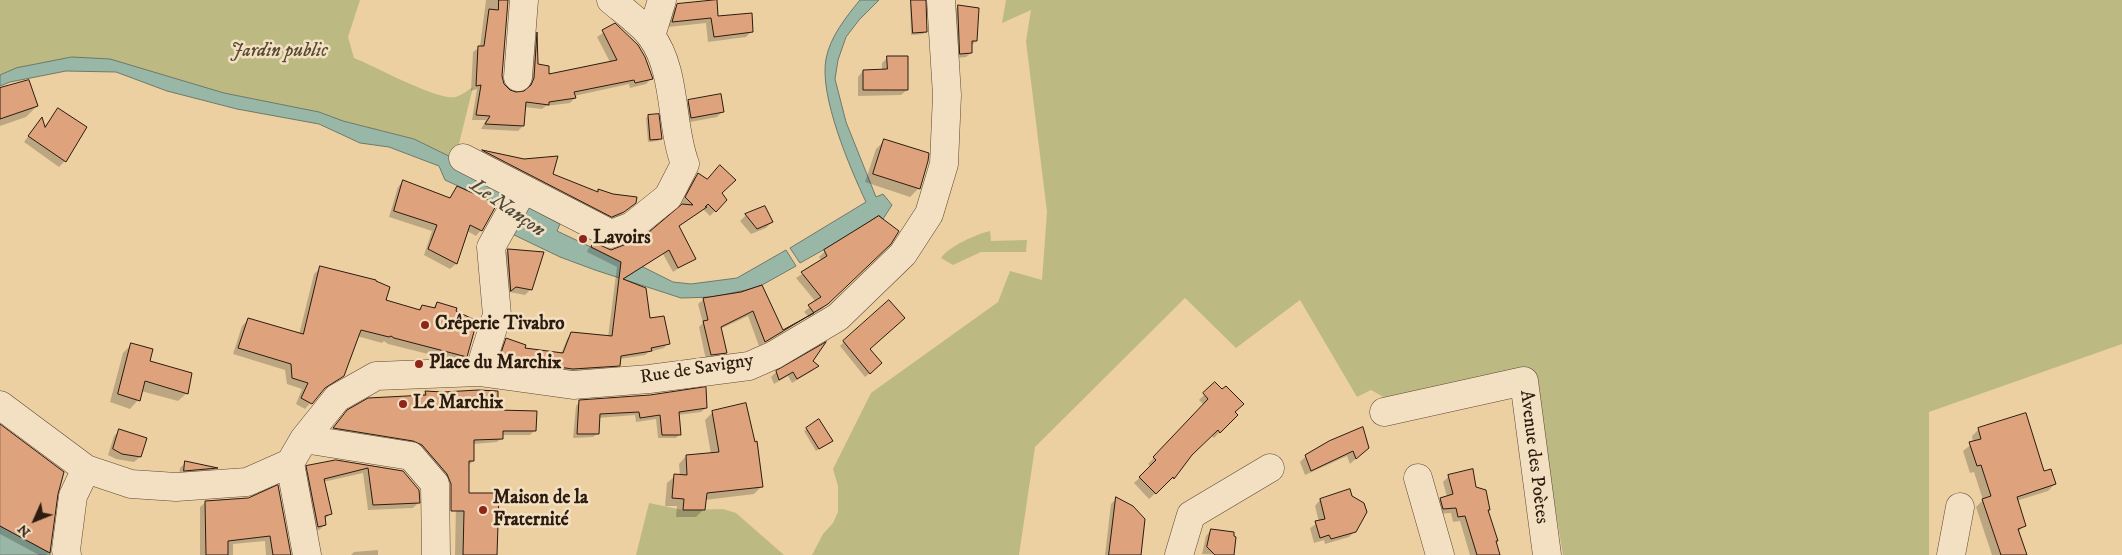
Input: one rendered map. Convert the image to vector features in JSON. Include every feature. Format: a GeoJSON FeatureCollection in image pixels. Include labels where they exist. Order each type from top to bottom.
{"type":"FeatureCollection","features":[{"type":"Feature","properties":{"kind":"street"},"geometry":{"type":"LineString","coordinates":[[518,77],[524,0]]}},
{"type":"Feature","properties":{"kind":"street"},"geometry":{"type":"LineString","coordinates":[[464,158],[521,194],[611,234],[632,226],[668,197],[685,164],[678,145],[666,65],[651,36],[611,0]]}},
{"type":"Feature","properties":{"kind":"street"},"geometry":{"type":"LineString","coordinates":[[651,36],[662,0]]}},
{"type":"Feature","properties":{"kind":"street","name":"Rue de Savigny"},"geometry":{"type":"LineString","coordinates":[[485,373],[573,385],[649,379],[749,366],[774,354],[844,312],[903,254],[929,214],[944,164],[947,96],[941,0]]}},
{"type":"Feature","properties":{"kind":"street"},"geometry":{"type":"LineString","coordinates":[[0,405],[86,469],[131,484],[176,487],[247,482],[290,463],[304,439],[337,398],[376,376],[485,373],[497,315],[491,247],[521,194]]}},
{"type":"Feature","properties":{"kind":"street","name":"Avenue des Poètes"},"geometry":{"type":"LineString","coordinates":[[1384,412],[1524,381],[1547,555]]}},
{"type":"Feature","properties":{"kind":"street"},"geometry":{"type":"LineString","coordinates":[[304,439],[410,456],[436,484],[436,555]]}},
{"type":"Feature","properties":{"kind":"street"},"geometry":{"type":"LineString","coordinates":[[290,463],[307,555]]}},
{"type":"Feature","properties":{"kind":"street"},"geometry":{"type":"LineString","coordinates":[[1179,555],[1191,515],[1270,468]]}},
{"type":"Feature","properties":{"kind":"street"},"geometry":{"type":"LineString","coordinates":[[68,555],[66,550],[73,496],[86,469]]}},
{"type":"Feature","properties":{"kind":"street"},"geometry":{"type":"LineString","coordinates":[[1418,478],[1440,555]]}},
{"type":"Feature","properties":{"kind":"street"},"geometry":{"type":"LineString","coordinates":[[1951,555],[1960,507]]}},
{"type":"Feature","properties":{"kind":"green space","name":"Jardin public"},"geometry":{"type":"Polygon","coordinates":[[[0,0],[360,0],[348,37],[354,58],[421,89],[447,97],[456,97],[473,87],[455,159],[414,139],[116,67],[63,64],[0,80],[0,0]]]}},
{"type":"Feature","properties":{"kind":"green space"},"geometry":{"type":"Polygon","coordinates":[[[1006,0],[2122,0],[2122,344],[1929,412],[1929,555],[1563,555],[1533,375],[1396,404],[1371,390],[1357,397],[1300,300],[1236,348],[1185,298],[1035,447],[1019,555],[812,555],[838,512],[838,486],[833,469],[871,393],[998,302],[1010,271],[1042,280],[1047,212],[1026,41],[1031,10],[1002,23],[1006,0]]]}},
{"type":"Feature","properties":{"kind":"green space"},"geometry":{"type":"Polygon","coordinates":[[[990,231],[991,241],[1027,240],[1026,252],[981,252],[953,265],[941,258],[957,245],[990,231]]]}},
{"type":"Feature","properties":{"kind":"green space"},"geometry":{"type":"Polygon","coordinates":[[[649,503],[683,510],[723,509],[736,513],[784,555],[636,555],[649,503]]]}},
{"type":"Feature","properties":{"kind":"shaded area"},"geometry":{"type":"Polygon","coordinates":[[[860,0],[879,0],[859,20],[846,37],[838,60],[835,79],[846,122],[876,197],[883,194],[892,205],[883,219],[879,215],[850,235],[800,263],[790,248],[866,202],[837,132],[831,112],[825,74],[826,59],[831,43],[844,20],[860,0]]]}},
{"type":"Feature","properties":{"kind":"shaded area"},"geometry":{"type":"Polygon","coordinates":[[[72,57],[110,59],[224,93],[319,112],[343,121],[414,139],[455,159],[511,197],[504,207],[445,180],[439,166],[389,147],[360,143],[319,124],[237,109],[167,91],[116,72],[66,71],[10,82],[0,86],[0,75],[16,68],[72,57]]]}},
{"type":"Feature","properties":{"kind":"shaded area"},"geometry":{"type":"Polygon","coordinates":[[[528,207],[560,224],[557,231],[616,259],[635,263],[673,282],[691,284],[737,278],[786,250],[796,266],[762,285],[746,290],[713,297],[681,298],[560,257],[510,233],[528,207]]]}},
{"type":"Feature","properties":{"kind":"shaded area"},"geometry":{"type":"Polygon","coordinates":[[[0,526],[50,553],[50,555],[0,555],[0,526]]]}},
{"type":"Feature","properties":{"kind":"building"},"geometry":{"type":"Polygon","coordinates":[[[499,0],[508,0],[502,76],[504,84],[510,90],[516,92],[524,91],[531,85],[534,78],[537,32],[538,64],[549,66],[549,74],[617,60],[602,30],[615,23],[638,45],[645,57],[653,79],[635,83],[634,80],[574,92],[576,98],[549,102],[549,105],[526,102],[524,126],[485,124],[490,116],[476,115],[481,85],[476,86],[478,46],[484,46],[489,9],[498,10],[499,0]]]}},
{"type":"Feature","properties":{"kind":"building"},"geometry":{"type":"Polygon","coordinates":[[[717,0],[718,16],[752,13],[753,32],[714,37],[711,18],[672,22],[677,4],[717,0]]]}},
{"type":"Feature","properties":{"kind":"building"},"geometry":{"type":"Polygon","coordinates":[[[911,0],[926,0],[927,32],[913,33],[911,0]]]}},
{"type":"Feature","properties":{"kind":"building"},"geometry":{"type":"Polygon","coordinates":[[[958,5],[979,8],[977,41],[972,41],[972,53],[960,54],[958,5]]]}},
{"type":"Feature","properties":{"kind":"building"},"geometry":{"type":"Polygon","coordinates":[[[887,56],[908,56],[908,90],[863,90],[863,70],[887,69],[887,56]]]}},
{"type":"Feature","properties":{"kind":"building"},"geometry":{"type":"Polygon","coordinates":[[[29,80],[38,106],[0,119],[0,88],[29,80]]]}},
{"type":"Feature","properties":{"kind":"building"},"geometry":{"type":"Polygon","coordinates":[[[721,94],[724,112],[691,118],[688,100],[721,94]]]}},
{"type":"Feature","properties":{"kind":"building"},"geometry":{"type":"Polygon","coordinates":[[[58,108],[87,127],[66,162],[28,136],[42,117],[45,127],[58,108]]]}},
{"type":"Feature","properties":{"kind":"building"},"geometry":{"type":"Polygon","coordinates":[[[659,114],[662,139],[650,140],[648,115],[659,114]]]}},
{"type":"Feature","properties":{"kind":"building"},"geometry":{"type":"Polygon","coordinates":[[[884,139],[929,153],[920,189],[873,174],[884,139]]]}},
{"type":"Feature","properties":{"kind":"building"},"geometry":{"type":"Polygon","coordinates":[[[482,150],[524,159],[558,156],[553,174],[598,192],[598,189],[613,194],[637,197],[636,203],[624,212],[612,217],[482,150]]]}},
{"type":"Feature","properties":{"kind":"building"},"geometry":{"type":"Polygon","coordinates":[[[720,165],[736,180],[722,193],[727,200],[716,212],[708,204],[705,207],[707,207],[679,226],[696,259],[678,268],[669,250],[623,279],[646,288],[650,318],[664,316],[670,344],[651,348],[652,351],[621,356],[620,366],[573,369],[499,359],[506,338],[526,345],[525,348],[563,353],[571,332],[612,336],[621,262],[591,247],[593,242],[611,250],[642,238],[682,204],[693,205],[685,197],[698,173],[707,179],[720,165]]]}},
{"type":"Feature","properties":{"kind":"building"},"geometry":{"type":"Polygon","coordinates":[[[403,180],[450,198],[457,186],[497,204],[482,231],[470,225],[457,264],[428,249],[437,225],[394,211],[403,180]]]}},
{"type":"Feature","properties":{"kind":"building"},"geometry":{"type":"Polygon","coordinates":[[[765,206],[773,222],[757,229],[745,214],[765,206]]]}},
{"type":"Feature","properties":{"kind":"building"},"geometry":{"type":"Polygon","coordinates":[[[879,216],[899,231],[891,244],[828,304],[814,313],[808,305],[821,297],[801,272],[827,256],[824,250],[879,216]]]}},
{"type":"Feature","properties":{"kind":"building"},"geometry":{"type":"Polygon","coordinates":[[[508,249],[544,252],[532,290],[516,287],[511,291],[508,249]]]}},
{"type":"Feature","properties":{"kind":"building"},"geometry":{"type":"Polygon","coordinates":[[[320,266],[376,280],[390,287],[386,300],[420,310],[422,305],[435,308],[437,302],[457,308],[456,311],[477,321],[467,357],[391,336],[361,330],[344,376],[325,388],[312,404],[301,398],[308,383],[292,378],[291,364],[238,348],[248,318],[303,334],[320,266]]]}},
{"type":"Feature","properties":{"kind":"building"},"geometry":{"type":"Polygon","coordinates":[[[762,285],[783,330],[804,319],[765,342],[753,311],[721,327],[727,353],[711,355],[703,321],[708,320],[703,298],[741,292],[762,285]]]}},
{"type":"Feature","properties":{"kind":"building"},"geometry":{"type":"Polygon","coordinates":[[[889,300],[905,318],[870,349],[882,363],[870,374],[843,341],[889,300]]]}},
{"type":"Feature","properties":{"kind":"building"},"geometry":{"type":"Polygon","coordinates":[[[826,342],[813,361],[819,366],[797,379],[793,372],[779,380],[776,371],[826,342]]]}},
{"type":"Feature","properties":{"kind":"building"},"geometry":{"type":"Polygon","coordinates":[[[131,343],[153,349],[150,361],[192,373],[188,394],[145,381],[140,401],[118,394],[131,343]]]}},
{"type":"Feature","properties":{"kind":"building"},"geometry":{"type":"Polygon","coordinates":[[[1215,382],[1222,389],[1226,386],[1244,404],[1235,412],[1238,415],[1220,433],[1218,430],[1192,455],[1174,479],[1173,477],[1156,494],[1139,477],[1156,460],[1153,457],[1208,399],[1203,393],[1215,382]]]}},
{"type":"Feature","properties":{"kind":"building"},"geometry":{"type":"Polygon","coordinates":[[[706,387],[707,408],[679,412],[681,435],[662,435],[660,415],[640,418],[639,412],[600,414],[599,434],[577,434],[579,400],[650,395],[706,387]]]}},
{"type":"Feature","properties":{"kind":"building"},"geometry":{"type":"Polygon","coordinates":[[[425,391],[498,391],[498,410],[537,411],[536,431],[503,431],[503,439],[474,440],[474,461],[469,461],[469,493],[499,493],[497,555],[463,555],[464,511],[451,511],[451,484],[447,474],[422,445],[413,441],[333,428],[347,410],[368,398],[426,395],[425,391]]]}},
{"type":"Feature","properties":{"kind":"building"},"geometry":{"type":"Polygon","coordinates":[[[746,403],[755,442],[757,441],[763,487],[707,493],[705,510],[683,510],[684,499],[672,498],[674,474],[687,475],[686,455],[719,452],[712,411],[746,403]]]}},
{"type":"Feature","properties":{"kind":"building"},"geometry":{"type":"Polygon","coordinates":[[[2026,413],[2044,471],[2051,469],[2056,484],[2017,497],[2026,526],[2018,529],[2027,555],[2001,555],[1982,499],[1991,496],[1981,465],[1977,466],[1969,442],[1981,439],[1978,428],[2026,413]]]}},
{"type":"Feature","properties":{"kind":"building"},"geometry":{"type":"Polygon","coordinates":[[[819,419],[833,441],[819,449],[806,428],[819,419]]]}},
{"type":"Feature","properties":{"kind":"building"},"geometry":{"type":"Polygon","coordinates":[[[0,424],[64,472],[58,494],[50,553],[0,526],[0,424]]]}},
{"type":"Feature","properties":{"kind":"building"},"geometry":{"type":"Polygon","coordinates":[[[1363,427],[1369,448],[1356,459],[1353,451],[1311,471],[1305,455],[1329,441],[1363,427]]]}},
{"type":"Feature","properties":{"kind":"building"},"geometry":{"type":"Polygon","coordinates":[[[119,429],[147,438],[141,457],[122,454],[113,449],[119,429]]]}},
{"type":"Feature","properties":{"kind":"building"},"geometry":{"type":"Polygon","coordinates":[[[336,460],[403,471],[419,490],[420,503],[373,505],[368,468],[324,479],[332,514],[325,516],[326,525],[318,527],[306,466],[336,460]]]}},
{"type":"Feature","properties":{"kind":"building"},"geometry":{"type":"Polygon","coordinates":[[[185,461],[218,468],[184,471],[185,461]]]}},
{"type":"Feature","properties":{"kind":"building"},"geometry":{"type":"Polygon","coordinates":[[[1473,469],[1476,487],[1486,490],[1490,510],[1488,510],[1498,541],[1496,541],[1500,555],[1477,555],[1465,516],[1458,517],[1456,508],[1443,509],[1440,498],[1453,494],[1448,475],[1473,469]]]}},
{"type":"Feature","properties":{"kind":"building"},"geometry":{"type":"Polygon","coordinates":[[[278,485],[291,555],[273,555],[270,536],[228,541],[228,555],[206,555],[205,501],[248,498],[278,485]]]}},
{"type":"Feature","properties":{"kind":"building"},"geometry":{"type":"Polygon","coordinates":[[[1350,489],[1352,496],[1364,503],[1367,512],[1356,532],[1331,539],[1329,535],[1320,538],[1315,521],[1325,519],[1320,499],[1350,489]]]}},
{"type":"Feature","properties":{"kind":"building"},"geometry":{"type":"Polygon","coordinates":[[[1116,497],[1133,506],[1145,519],[1141,555],[1109,555],[1116,497]]]}},
{"type":"Feature","properties":{"kind":"building"},"geometry":{"type":"Polygon","coordinates":[[[1211,529],[1234,532],[1236,537],[1234,555],[1215,555],[1207,547],[1211,529]]]}},
{"type":"Feature","properties":{"kind":"place","name":"Lavoirs"},"geometry":{"type":"Point","coordinates":[583,239]}},
{"type":"Feature","properties":{"kind":"place","name":"Crêperie Tivabro"},"geometry":{"type":"Point","coordinates":[425,325]}},
{"type":"Feature","properties":{"kind":"place","name":"Place du Marchix"},"geometry":{"type":"Point","coordinates":[419,364]}},
{"type":"Feature","properties":{"kind":"place","name":"Le Marchix"},"geometry":{"type":"Point","coordinates":[403,404]}},
{"type":"Feature","properties":{"kind":"place","name":"Maison de la Fraternité"},"geometry":{"type":"Point","coordinates":[483,510]}},
{"type":"Feature","properties":{"kind":"water label","name":"Le Nançon"},"geometry":{"type":"Point","coordinates":[507,209]}}]}
